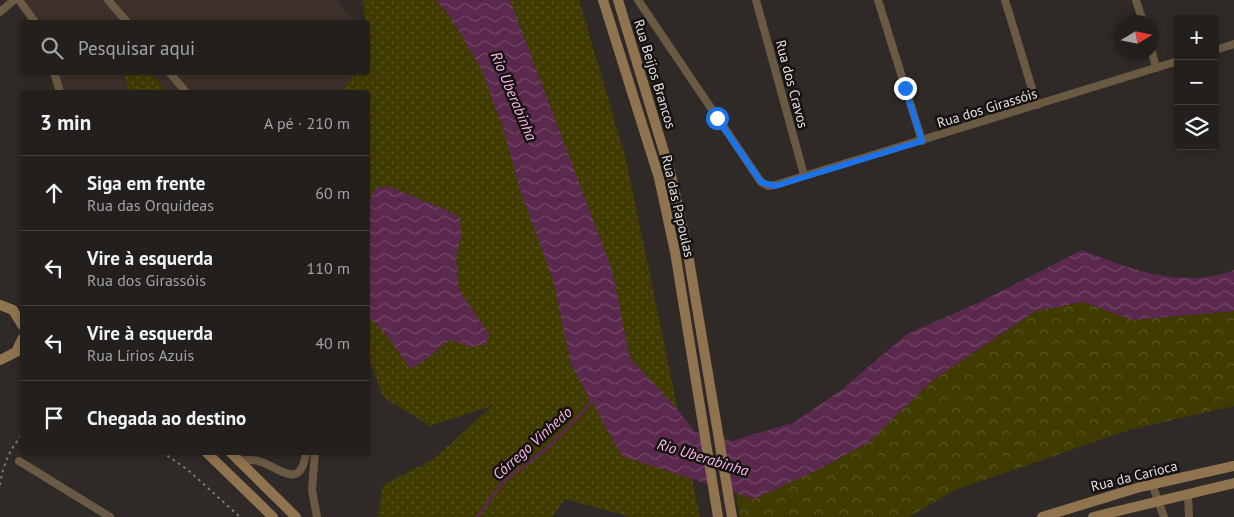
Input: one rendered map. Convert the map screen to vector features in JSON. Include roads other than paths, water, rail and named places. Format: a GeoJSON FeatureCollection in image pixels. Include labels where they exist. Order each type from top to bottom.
{"type":"FeatureCollection","features":[{"type":"Feature","properties":{"kind":"main road","name":"Rua das Papoulas"},"geometry":{"type":"LineString","coordinates":[[603,0],[659,178],[676,252],[718,517]]}},
{"type":"Feature","properties":{"kind":"main road","name":"Rua Beijos Brancos"},"geometry":{"type":"LineString","coordinates":[[620,1],[671,174],[687,248],[732,517]]}},
{"type":"Feature","properties":{"kind":"main road"},"geometry":{"type":"LineString","coordinates":[[0,305],[13,310],[20,322]]}},
{"type":"Feature","properties":{"kind":"main road"},"geometry":{"type":"LineString","coordinates":[[0,360],[16,352],[20,346]]}},
{"type":"Feature","properties":{"kind":"main road"},"geometry":{"type":"LineString","coordinates":[[209,455],[273,517]]}},
{"type":"Feature","properties":{"kind":"main road"},"geometry":{"type":"LineString","coordinates":[[233,455],[296,517]]}},
{"type":"Feature","properties":{"kind":"main road","name":"Rua da Carioca"},"geometry":{"type":"LineString","coordinates":[[1042,517],[1152,484],[1234,466]]}},
{"type":"Feature","properties":{"kind":"main road"},"geometry":{"type":"LineString","coordinates":[[1093,517],[1234,483]]}},
{"type":"Feature","properties":{"kind":"street"},"geometry":{"type":"LineString","coordinates":[[0,12],[14,0]]}},
{"type":"Feature","properties":{"kind":"street"},"geometry":{"type":"LineString","coordinates":[[19,0],[34,20]]}},
{"type":"Feature","properties":{"kind":"street"},"geometry":{"type":"LineString","coordinates":[[108,0],[125,20]]}},
{"type":"Feature","properties":{"kind":"street","name":"Rua dos Girassóis"},"geometry":{"type":"LineString","coordinates":[[638,0],[761,182],[768,186],[775,186],[804,175],[922,141],[1174,62]]}},
{"type":"Feature","properties":{"kind":"street","name":"Rua dos Cravos"},"geometry":{"type":"LineString","coordinates":[[756,0],[804,175]]}},
{"type":"Feature","properties":{"kind":"street"},"geometry":{"type":"LineString","coordinates":[[878,0],[922,141]]}},
{"type":"Feature","properties":{"kind":"street"},"geometry":{"type":"LineString","coordinates":[[1005,0],[1037,105]]}},
{"type":"Feature","properties":{"kind":"street"},"geometry":{"type":"LineString","coordinates":[[1136,0],[1141,15]]}},
{"type":"Feature","properties":{"kind":"street"},"geometry":{"type":"LineString","coordinates":[[1219,49],[1234,44]]}},
{"type":"Feature","properties":{"kind":"street"},"geometry":{"type":"LineString","coordinates":[[1154,60],[1156,68]]}},
{"type":"Feature","properties":{"kind":"street"},"geometry":{"type":"LineString","coordinates":[[55,75],[59,90]]}},
{"type":"Feature","properties":{"kind":"street"},"geometry":{"type":"LineString","coordinates":[[172,75],[184,90]]}},
{"type":"Feature","properties":{"kind":"street"},"geometry":{"type":"LineString","coordinates":[[238,461],[259,461],[281,473],[289,474],[297,472],[303,467],[305,455]]}},
{"type":"Feature","properties":{"kind":"street"},"geometry":{"type":"LineString","coordinates":[[315,455],[312,490],[317,517]]}},
{"type":"Feature","properties":{"kind":"street"},"geometry":{"type":"LineString","coordinates":[[20,460],[110,517]]}},
{"type":"Feature","properties":{"kind":"street"},"geometry":{"type":"LineString","coordinates":[[1152,484],[1164,517]]}},
{"type":"Feature","properties":{"kind":"street"},"geometry":{"type":"LineString","coordinates":[[1188,494],[1189,517]]}},
{"type":"Feature","properties":{"kind":"water","name":"Rio Uberabinha"},"geometry":{"type":"Polygon","coordinates":[[[436,0],[510,0],[612,270],[630,358],[678,410],[695,432],[732,441],[795,422],[841,390],[907,334],[980,302],[1082,250],[1118,264],[1156,275],[1195,278],[1215,276],[1234,270],[1234,311],[1133,320],[1083,302],[1036,311],[934,379],[869,442],[817,470],[754,499],[622,456],[571,365],[553,279],[521,193],[503,128],[481,69],[451,18],[436,0]]]}},
{"type":"Feature","properties":{"kind":"water"},"geometry":{"type":"Polygon","coordinates":[[[390,187],[451,212],[460,218],[461,237],[456,256],[459,290],[489,334],[486,344],[470,347],[450,340],[421,363],[410,368],[383,331],[370,318],[370,198],[376,188],[390,187]]]}},
{"type":"Feature","properties":{"kind":"waterway","name":"Córrego Vinhedo"},"geometry":{"type":"LineString","coordinates":[[477,517],[503,482],[547,448],[586,409],[593,398]]}}]}
